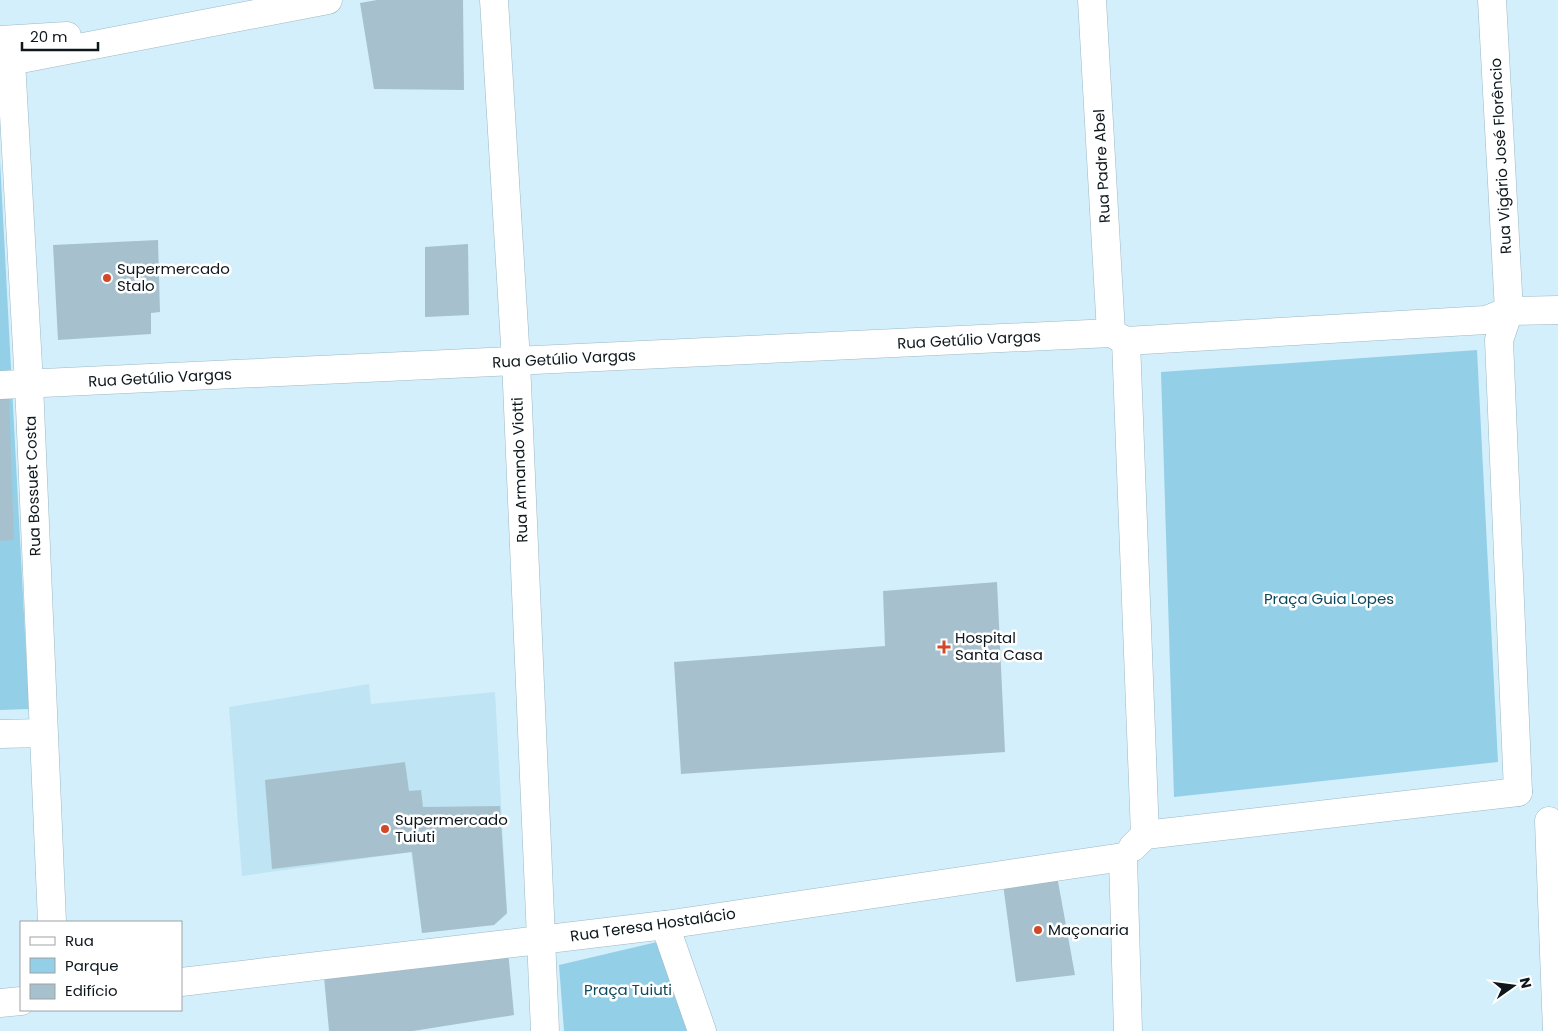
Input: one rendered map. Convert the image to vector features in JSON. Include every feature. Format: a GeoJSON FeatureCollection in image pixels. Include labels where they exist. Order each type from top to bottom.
{"type":"FeatureCollection","features":[{"type":"Feature","properties":{"kind":"street"},"geometry":{"type":"LineString","coordinates":[[3,55],[173,30],[328,0]]}},
{"type":"Feature","properties":{"kind":"street","name":"Rua Armando Viotti"},"geometry":{"type":"LineString","coordinates":[[494,0],[516,361],[540,940]]}},
{"type":"Feature","properties":{"kind":"street","name":"Rua Padre Abel"},"geometry":{"type":"LineString","coordinates":[[1092,0],[1119,337]]}},
{"type":"Feature","properties":{"kind":"street","name":"Rua Vigário José Florêncio"},"geometry":{"type":"LineString","coordinates":[[1492,0],[1498,324]]}},
{"type":"Feature","properties":{"kind":"street","name":"Rua Bossuet Costa"},"geometry":{"type":"LineString","coordinates":[[3,55],[29,384],[52,921]]}},
{"type":"Feature","properties":{"kind":"street"},"geometry":{"type":"LineString","coordinates":[[1145,834],[1119,337],[1498,324],[1558,310]]}},
{"type":"Feature","properties":{"kind":"street"},"geometry":{"type":"LineString","coordinates":[[1498,324],[1518,792]]}},
{"type":"Feature","properties":{"kind":"street","name":"Rua Getúlio Vargas"},"geometry":{"type":"LineString","coordinates":[[0,385],[516,361],[1119,337]]}},
{"type":"Feature","properties":{"kind":"street"},"geometry":{"type":"LineString","coordinates":[[0,734],[43,733]]}},
{"type":"Feature","properties":{"kind":"street"},"geometry":{"type":"LineString","coordinates":[[1128,1031],[1123,857],[1145,834],[1518,792],[1554,822],[1557,1031]]}},
{"type":"Feature","properties":{"kind":"street","name":"Rua Teresa Hostalácio"},"geometry":{"type":"LineString","coordinates":[[182,982],[665,925],[1123,857]]}},
{"type":"Feature","properties":{"kind":"street"},"geometry":{"type":"LineString","coordinates":[[665,925],[702,1031]]}},
{"type":"Feature","properties":{"kind":"street"},"geometry":{"type":"LineString","coordinates":[[540,940],[545,1031]]}},
{"type":"Feature","properties":{"kind":"street"},"geometry":{"type":"LineString","coordinates":[[0,1003],[20,1001]]}},
{"type":"Feature","properties":{"kind":"shaded area"},"geometry":{"type":"Polygon","coordinates":[[[369,684],[371,704],[495,692],[507,914],[494,925],[422,933],[411,852],[242,876],[229,707],[369,684]]]}},
{"type":"Feature","properties":{"kind":"green space"},"geometry":{"type":"Polygon","coordinates":[[[0,160],[29,709],[0,710],[0,160]]]}},
{"type":"Feature","properties":{"kind":"green space","name":"Praça Guia Lopes"},"geometry":{"type":"Polygon","coordinates":[[[1477,350],[1498,762],[1174,797],[1161,372],[1477,350]]]}},
{"type":"Feature","properties":{"kind":"green space","name":"Praça Tuiuti"},"geometry":{"type":"Polygon","coordinates":[[[657,942],[689,1031],[564,1031],[559,965],[657,942]]]}},
{"type":"Feature","properties":{"kind":"building"},"geometry":{"type":"Polygon","coordinates":[[[377,0],[463,0],[464,90],[374,89],[360,3],[377,0]]]}},
{"type":"Feature","properties":{"kind":"building","name":"Supermercado Stalo"},"geometry":{"type":"Polygon","coordinates":[[[158,240],[160,312],[151,313],[151,334],[58,340],[53,245],[158,240]]]}},
{"type":"Feature","properties":{"kind":"building"},"geometry":{"type":"Polygon","coordinates":[[[468,244],[469,315],[425,317],[425,247],[468,244]]]}},
{"type":"Feature","properties":{"kind":"building"},"geometry":{"type":"Polygon","coordinates":[[[0,399],[9,399],[14,540],[0,541],[0,399]]]}},
{"type":"Feature","properties":{"kind":"building"},"geometry":{"type":"Polygon","coordinates":[[[997,582],[1005,752],[681,774],[674,662],[885,646],[883,591],[997,582]]]}},
{"type":"Feature","properties":{"kind":"building","name":"Supermercado Tuiuti"},"geometry":{"type":"Polygon","coordinates":[[[405,762],[409,791],[421,790],[423,807],[500,806],[507,913],[494,925],[422,933],[412,852],[272,869],[265,780],[405,762]]]}},
{"type":"Feature","properties":{"kind":"building","name":"Maçonaria"},"geometry":{"type":"Polygon","coordinates":[[[1057,876],[1075,975],[1016,982],[1003,884],[1057,876]]]}},
{"type":"Feature","properties":{"kind":"building"},"geometry":{"type":"Polygon","coordinates":[[[508,951],[514,1015],[413,1031],[329,1031],[324,977],[508,951]]]}},
{"type":"Feature","properties":{"kind":"place","name":"Supermercado Stalo"},"geometry":{"type":"Point","coordinates":[107,278]}},
{"type":"Feature","properties":{"kind":"place","name":"Hospital Santa Casa"},"geometry":{"type":"Point","coordinates":[944,647]}},
{"type":"Feature","properties":{"kind":"place","name":"Supermercado Tuiuti"},"geometry":{"type":"Point","coordinates":[385,829]}},
{"type":"Feature","properties":{"kind":"place","name":"Maçonaria"},"geometry":{"type":"Point","coordinates":[1038,930]}}]}
